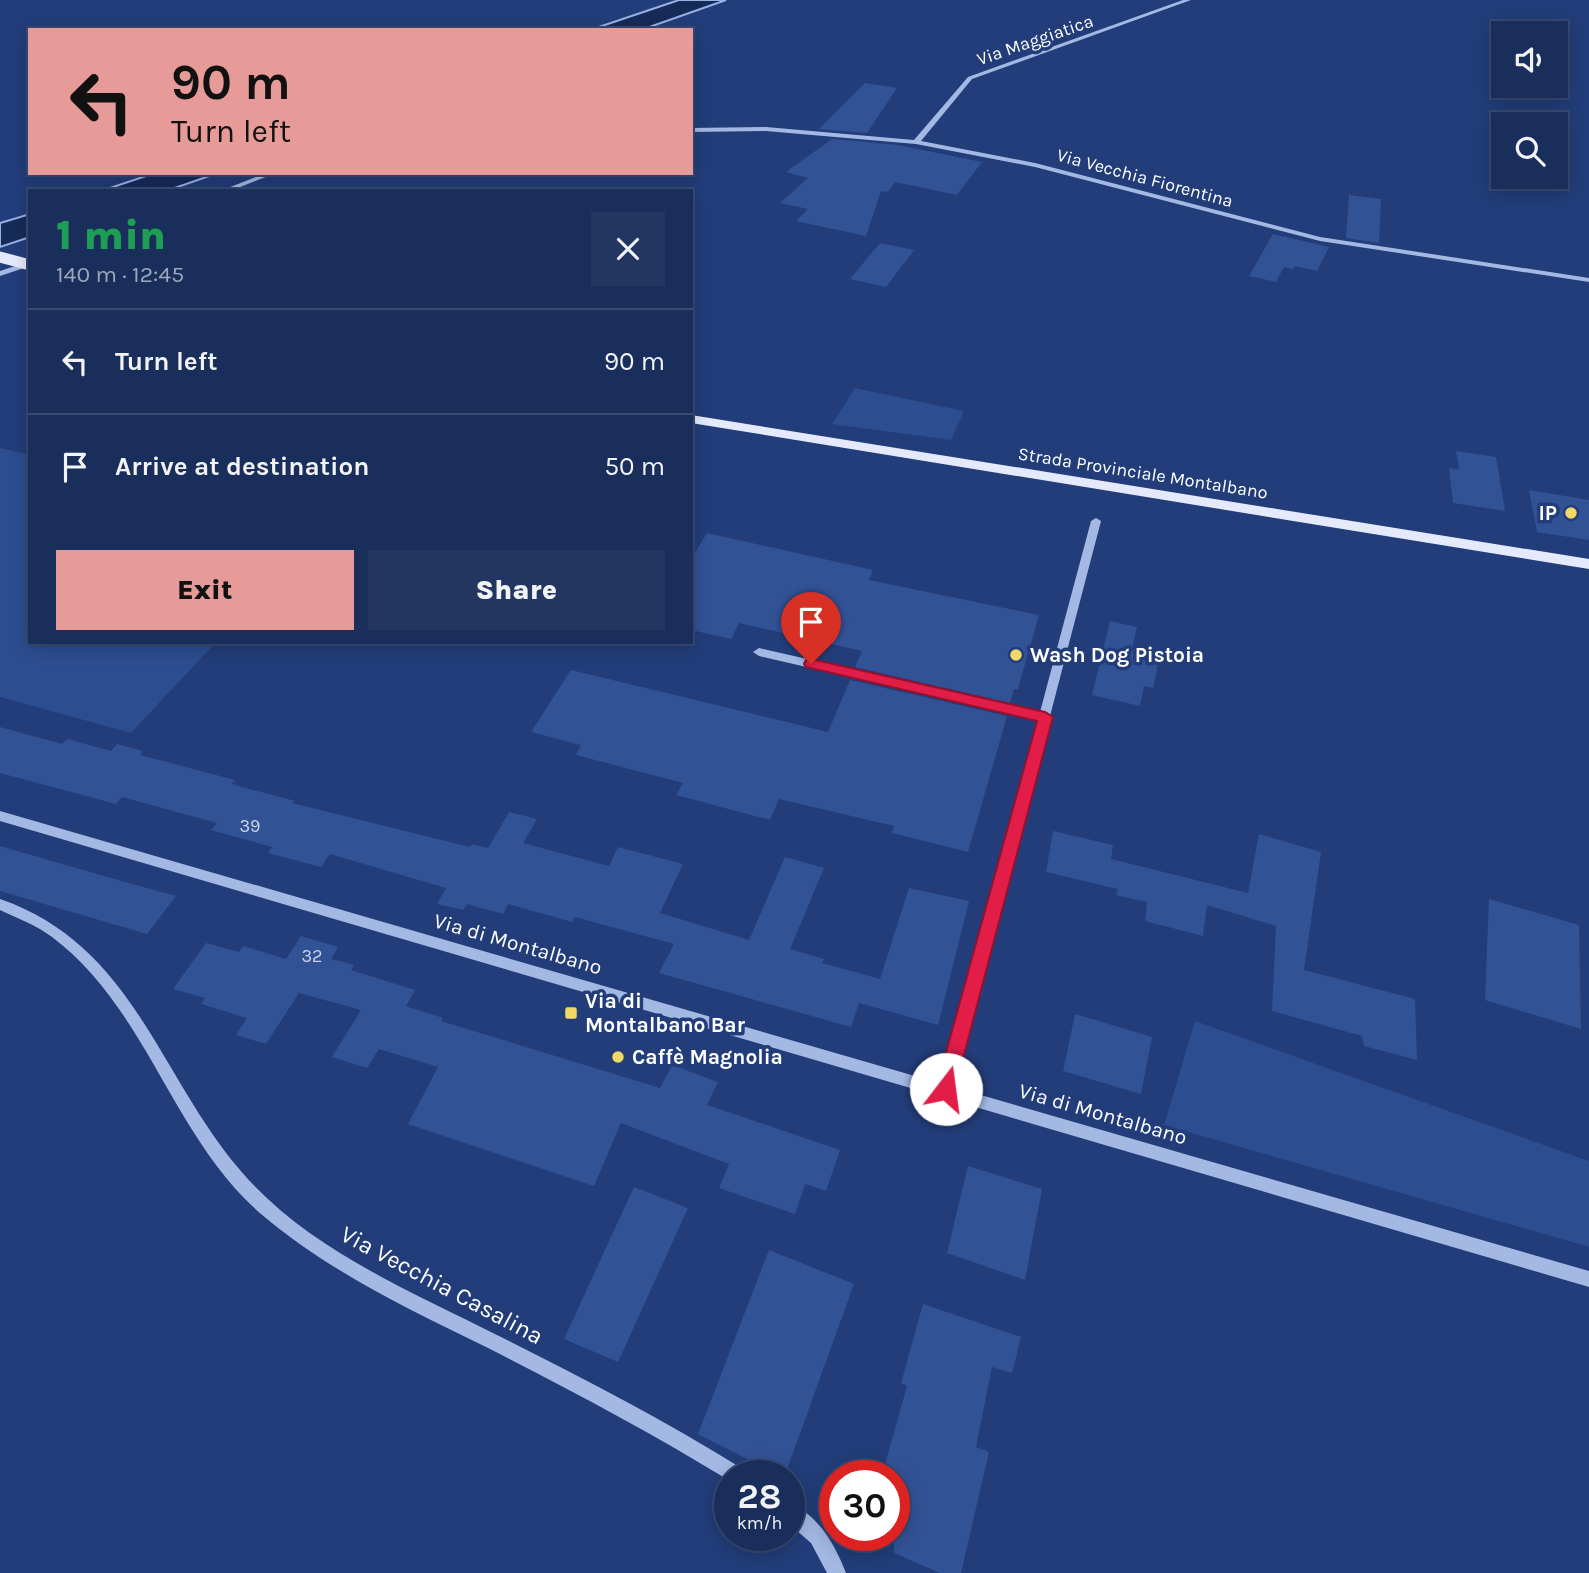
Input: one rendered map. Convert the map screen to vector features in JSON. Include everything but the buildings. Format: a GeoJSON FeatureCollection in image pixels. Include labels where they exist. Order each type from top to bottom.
{"type":"FeatureCollection","features":[{"type":"Feature","properties":{"kind":"main road"},"geometry":{"type":"LineString","coordinates":[[0,257],[28,264]]}},
{"type":"Feature","properties":{"kind":"main road","name":"Strada Provinciale Montalbano"},"geometry":{"type":"LineString","coordinates":[[693,419],[1589,564]]}},
{"type":"Feature","properties":{"kind":"street","name":"Via Maggiatica"},"geometry":{"type":"LineString","coordinates":[[916,142],[970,78],[1188,0]]}},
{"type":"Feature","properties":{"kind":"street","name":"Via Vecchia Fiorentina"},"geometry":{"type":"LineString","coordinates":[[693,130],[766,130],[916,142],[1035,165],[1320,239],[1589,280]]}},
{"type":"Feature","properties":{"kind":"street"},"geometry":{"type":"LineString","coordinates":[[229,189],[267,175]]}},
{"type":"Feature","properties":{"kind":"street"},"geometry":{"type":"LineString","coordinates":[[0,274],[28,265]]}},
{"type":"Feature","properties":{"kind":"street"},"geometry":{"type":"LineString","coordinates":[[946,1089],[1096,521]]}},
{"type":"Feature","properties":{"kind":"street"},"geometry":{"type":"LineString","coordinates":[[759,652],[1045,717]]}},
{"type":"Feature","properties":{"kind":"street","name":"Via di Montalbano"},"geometry":{"type":"LineString","coordinates":[[0,816],[946,1089],[1589,1279]]}},
{"type":"Feature","properties":{"kind":"street","name":"Via Vecchia Casalina"},"geometry":{"type":"LineString","coordinates":[[0,904],[57,933],[103,978],[139,1029],[183,1101],[238,1178],[264,1206],[387,1289],[627,1411],[714,1462]]}},
{"type":"Feature","properties":{"kind":"street"},"geometry":{"type":"LineString","coordinates":[[805,1525],[818,1536],[838,1573]]}},
{"type":"Feature","properties":{"kind":"shaded area"},"geometry":{"type":"Polygon","coordinates":[[[679,0],[726,0],[647,28],[596,28],[679,0]]]}},
{"type":"Feature","properties":{"kind":"shaded area"},"geometry":{"type":"Polygon","coordinates":[[[149,175],[212,175],[172,189],[107,189],[149,175]]]}},
{"type":"Feature","properties":{"kind":"shaded area"},"geometry":{"type":"Polygon","coordinates":[[[28,215],[28,238],[0,247],[0,223],[28,215]]]}},
{"type":"Feature","properties":{"kind":"shaded area"},"geometry":{"type":"Polygon","coordinates":[[[855,388],[964,411],[951,440],[832,424],[855,388]]]}},
{"type":"Feature","properties":{"kind":"shaded area"},"geometry":{"type":"Polygon","coordinates":[[[0,448],[28,455],[28,644],[214,644],[131,733],[0,697],[0,448]]]}},
{"type":"Feature","properties":{"kind":"shaded area"},"geometry":{"type":"Polygon","coordinates":[[[1195,1021],[1589,1161],[1589,1247],[1164,1125],[1195,1021]]]}},
{"type":"Feature","properties":{"kind":"place","name":"IP"},"geometry":{"type":"Point","coordinates":[1571,513]}},
{"type":"Feature","properties":{"kind":"place","name":"Wash Dog Pistoia"},"geometry":{"type":"Point","coordinates":[1016,655]}},
{"type":"Feature","properties":{"kind":"place","name":"Via di Montalbano Bar"},"geometry":{"type":"Point","coordinates":[571,1013]}},
{"type":"Feature","properties":{"kind":"place","name":"Caffè Magnolia"},"geometry":{"type":"Point","coordinates":[618,1057]}},
{"type":"Feature","properties":{"kind":"route"},"geometry":{"type":"LineString","coordinates":[[811,664],[1045,717],[946,1089]]}}]}
